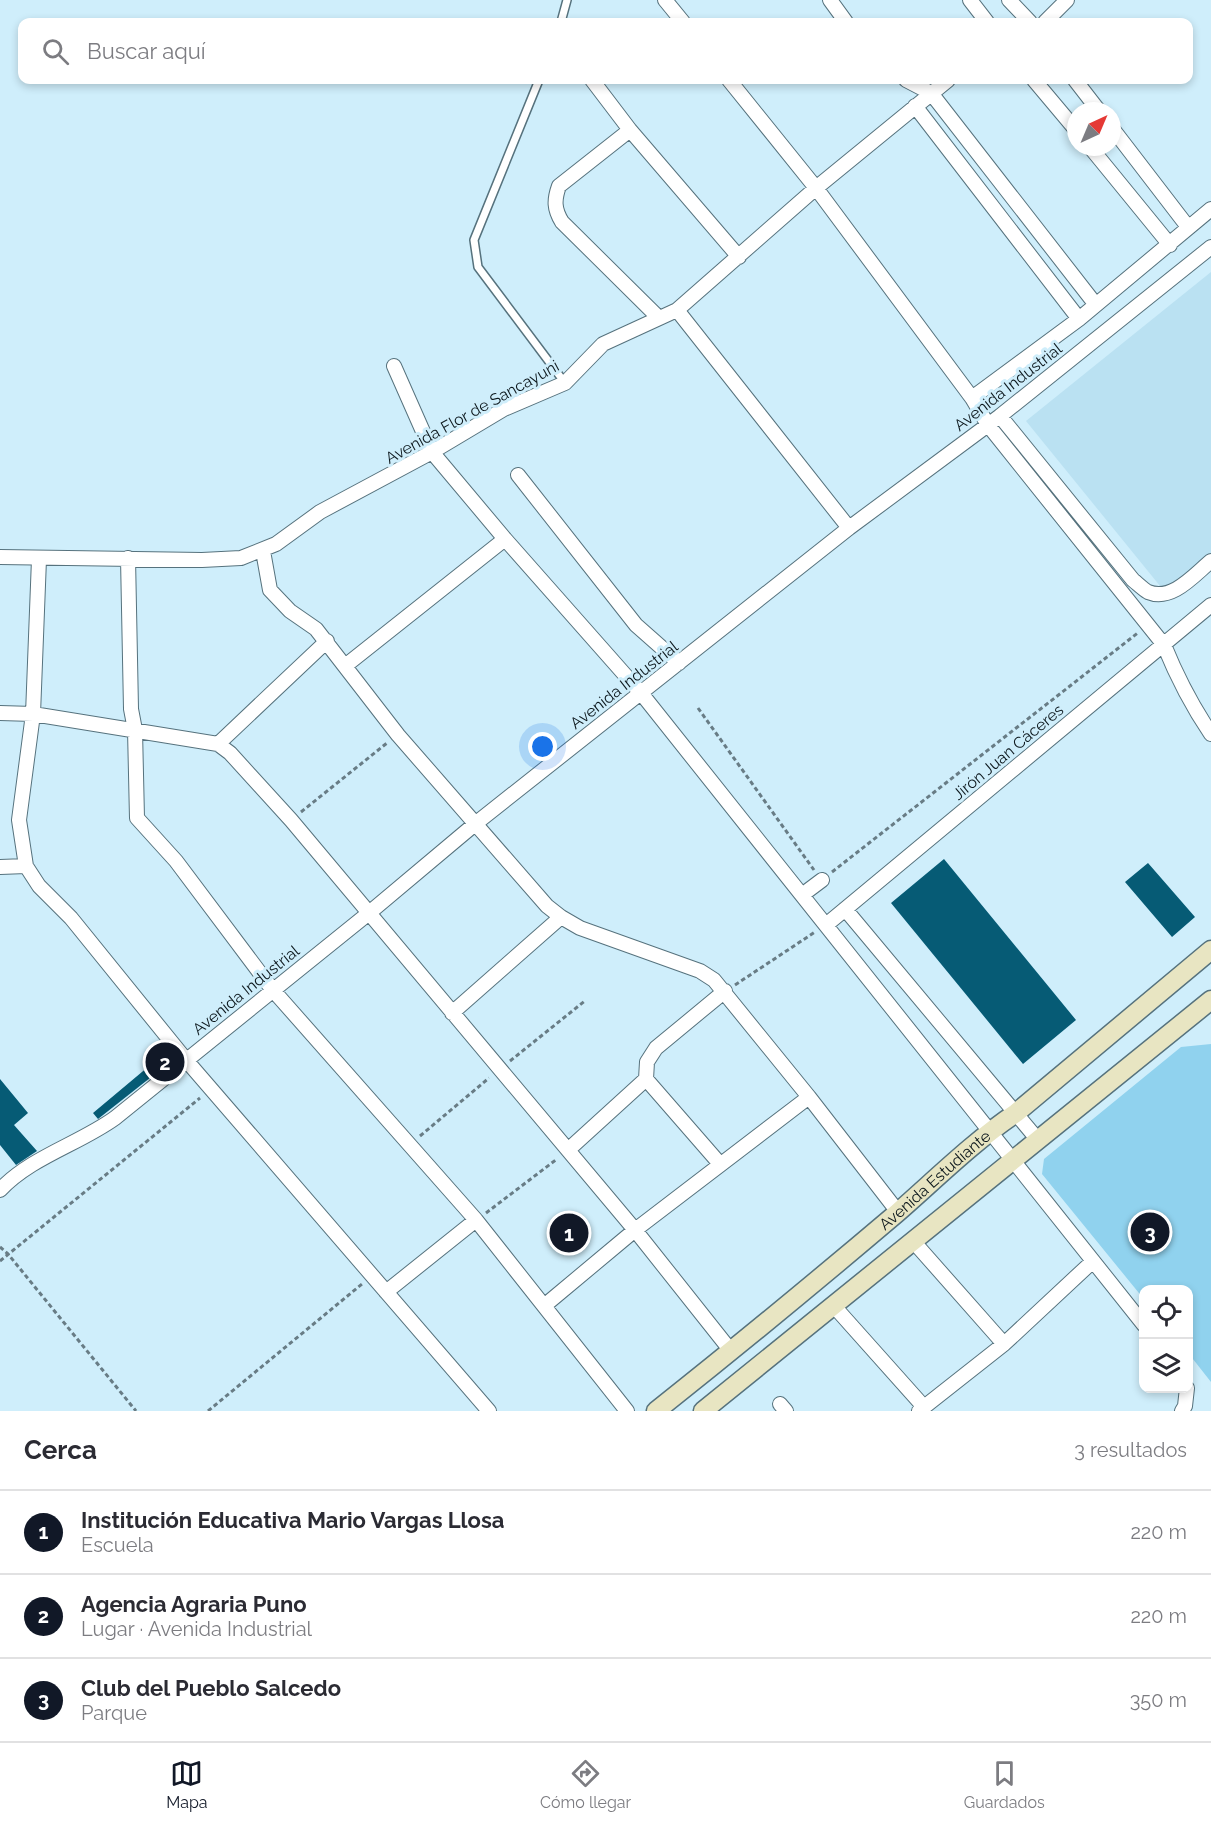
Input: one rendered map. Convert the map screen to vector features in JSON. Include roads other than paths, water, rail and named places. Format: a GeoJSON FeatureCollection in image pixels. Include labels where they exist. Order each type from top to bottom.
{"type":"FeatureCollection","features":[{"type":"Feature","properties":{"kind":"street"},"geometry":{"type":"LineString","coordinates":[[664,0],[680,18]]}},
{"type":"Feature","properties":{"kind":"street"},"geometry":{"type":"LineString","coordinates":[[830,0],[843,18]]}},
{"type":"Feature","properties":{"kind":"street"},"geometry":{"type":"LineString","coordinates":[[970,0],[984,18]]}},
{"type":"Feature","properties":{"kind":"street"},"geometry":{"type":"LineString","coordinates":[[1050,18],[1067,0]]}},
{"type":"Feature","properties":{"kind":"street"},"geometry":{"type":"LineString","coordinates":[[1014,2],[1027,18]]}},
{"type":"Feature","properties":{"kind":"street"},"geometry":{"type":"LineString","coordinates":[[595,84],[630,130],[739,257]]}},
{"type":"Feature","properties":{"kind":"street"},"geometry":{"type":"LineString","coordinates":[[732,84],[816,188],[972,398],[988,425],[1164,645],[1177,678],[1193,708],[1211,734]]}},
{"type":"Feature","properties":{"kind":"street"},"geometry":{"type":"LineString","coordinates":[[914,84],[931,93],[1096,305]]}},
{"type":"Feature","properties":{"kind":"street","name":"Avenida Flor de Sancayuni"},"geometry":{"type":"LineString","coordinates":[[0,557],[202,560],[241,558],[263,551],[320,512],[432,452],[504,409],[565,383],[603,344],[677,310],[816,188],[943,84]]}},
{"type":"Feature","properties":{"kind":"street"},"geometry":{"type":"LineString","coordinates":[[1037,84],[1067,119]]}},
{"type":"Feature","properties":{"kind":"street"},"geometry":{"type":"LineString","coordinates":[[1078,84],[1092,102]]}},
{"type":"Feature","properties":{"kind":"street"},"geometry":{"type":"LineString","coordinates":[[915,106],[1079,320]]}},
{"type":"Feature","properties":{"kind":"street"},"geometry":{"type":"LineString","coordinates":[[630,130],[559,186],[555,199],[555,211],[562,222],[658,318]]}},
{"type":"Feature","properties":{"kind":"street"},"geometry":{"type":"LineString","coordinates":[[1121,140],[1188,227]]}},
{"type":"Feature","properties":{"kind":"street"},"geometry":{"type":"LineString","coordinates":[[1097,156],[1170,245]]}},
{"type":"Feature","properties":{"kind":"street","name":"Avenida Industrial"},"geometry":{"type":"LineString","coordinates":[[972,398],[1079,320],[1211,209]]}},
{"type":"Feature","properties":{"kind":"street","name":"Avenida Industrial"},"geometry":{"type":"LineString","coordinates":[[0,1191],[30,1166],[94,1133],[369,913],[475,824],[849,528],[1000,416],[1211,247]]}},
{"type":"Feature","properties":{"kind":"street"},"geometry":{"type":"LineString","coordinates":[[677,310],[849,528]]}},
{"type":"Feature","properties":{"kind":"street"},"geometry":{"type":"LineString","coordinates":[[394,366],[432,452],[505,539],[641,693],[1139,1320]]}},
{"type":"Feature","properties":{"kind":"street"},"geometry":{"type":"LineString","coordinates":[[1000,416],[1133,580],[1146,591],[1159,595],[1172,592],[1211,561]]}},
{"type":"Feature","properties":{"kind":"street"},"geometry":{"type":"LineString","coordinates":[[518,475],[636,625],[679,663]]}},
{"type":"Feature","properties":{"kind":"street"},"geometry":{"type":"LineString","coordinates":[[345,666],[505,539]]}},
{"type":"Feature","properties":{"kind":"street"},"geometry":{"type":"LineString","coordinates":[[263,551],[270,590],[290,611],[316,629],[327,641],[398,735],[547,906],[580,928],[700,971],[714,980],[898,1212]]}},
{"type":"Feature","properties":{"kind":"street"},"geometry":{"type":"LineString","coordinates":[[128,558],[131,709],[135,730],[137,818],[176,861],[272,990],[476,1221],[627,1411]]}},
{"type":"Feature","properties":{"kind":"street"},"geometry":{"type":"LineString","coordinates":[[39,559],[33,714],[19,820],[26,866],[39,886],[71,918],[186,1060],[489,1411]]}},
{"type":"Feature","properties":{"kind":"street","name":"Jirón Juan Cáceres"},"geometry":{"type":"LineString","coordinates":[[826,925],[1211,605]]}},
{"type":"Feature","properties":{"kind":"street"},"geometry":{"type":"LineString","coordinates":[[218,744],[327,641]]}},
{"type":"Feature","properties":{"kind":"street"},"geometry":{"type":"LineString","coordinates":[[0,713],[33,714],[218,744],[231,753],[291,820],[635,1230],[731,1351]]}},
{"type":"Feature","properties":{"kind":"street"},"geometry":{"type":"LineString","coordinates":[[0,867],[26,866]]}},
{"type":"Feature","properties":{"kind":"street"},"geometry":{"type":"LineString","coordinates":[[802,896],[822,880]]}},
{"type":"Feature","properties":{"kind":"street"},"geometry":{"type":"LineString","coordinates":[[845,909],[1038,1140]]}},
{"type":"Feature","properties":{"kind":"street"},"geometry":{"type":"LineString","coordinates":[[452,1013],[561,917]]}},
{"type":"Feature","properties":{"kind":"street","name":"Avenida Estudiante"},"geometry":{"type":"LineString","coordinates":[[656,1411],[898,1212],[989,1131],[1016,1113],[1211,950]]}},
{"type":"Feature","properties":{"kind":"street"},"geometry":{"type":"LineString","coordinates":[[568,1150],[646,1079],[647,1062],[656,1047],[725,991]]}},
{"type":"Feature","properties":{"kind":"street","name":"Avenida Estudiante"},"geometry":{"type":"LineString","coordinates":[[703,1411],[1211,1000]]}},
{"type":"Feature","properties":{"kind":"street"},"geometry":{"type":"LineString","coordinates":[[646,1079],[720,1164]]}},
{"type":"Feature","properties":{"kind":"street"},"geometry":{"type":"LineString","coordinates":[[544,1306],[635,1230],[809,1097]]}},
{"type":"Feature","properties":{"kind":"street"},"geometry":{"type":"LineString","coordinates":[[386,1292],[476,1221]]}},
{"type":"Feature","properties":{"kind":"street"},"geometry":{"type":"LineString","coordinates":[[913,1241],[1004,1344]]}},
{"type":"Feature","properties":{"kind":"street"},"geometry":{"type":"LineString","coordinates":[[833,1305],[921,1409],[1004,1344],[1092,1262]]}},
{"type":"Feature","properties":{"kind":"street"},"geometry":{"type":"LineString","coordinates":[[1182,1411],[1187,1393]]}},
{"type":"Feature","properties":{"kind":"lane"},"geometry":{"type":"LineString","coordinates":[[562,18],[567,0]]}},
{"type":"Feature","properties":{"kind":"lane"},"geometry":{"type":"LineString","coordinates":[[537,84],[474,240],[478,267],[565,383]]}},
{"type":"Feature","properties":{"kind":"place","name":"Agencia Agraria Puno"},"geometry":{"type":"Point","coordinates":[165,1062]}},
{"type":"Feature","properties":{"kind":"place","name":"Club del Pueblo Salcedo"},"geometry":{"type":"Point","coordinates":[1150,1232]}},
{"type":"Feature","properties":{"kind":"place","name":"Institución Educativa Mario Vargas Llosa"},"geometry":{"type":"Point","coordinates":[569,1233]}}]}
